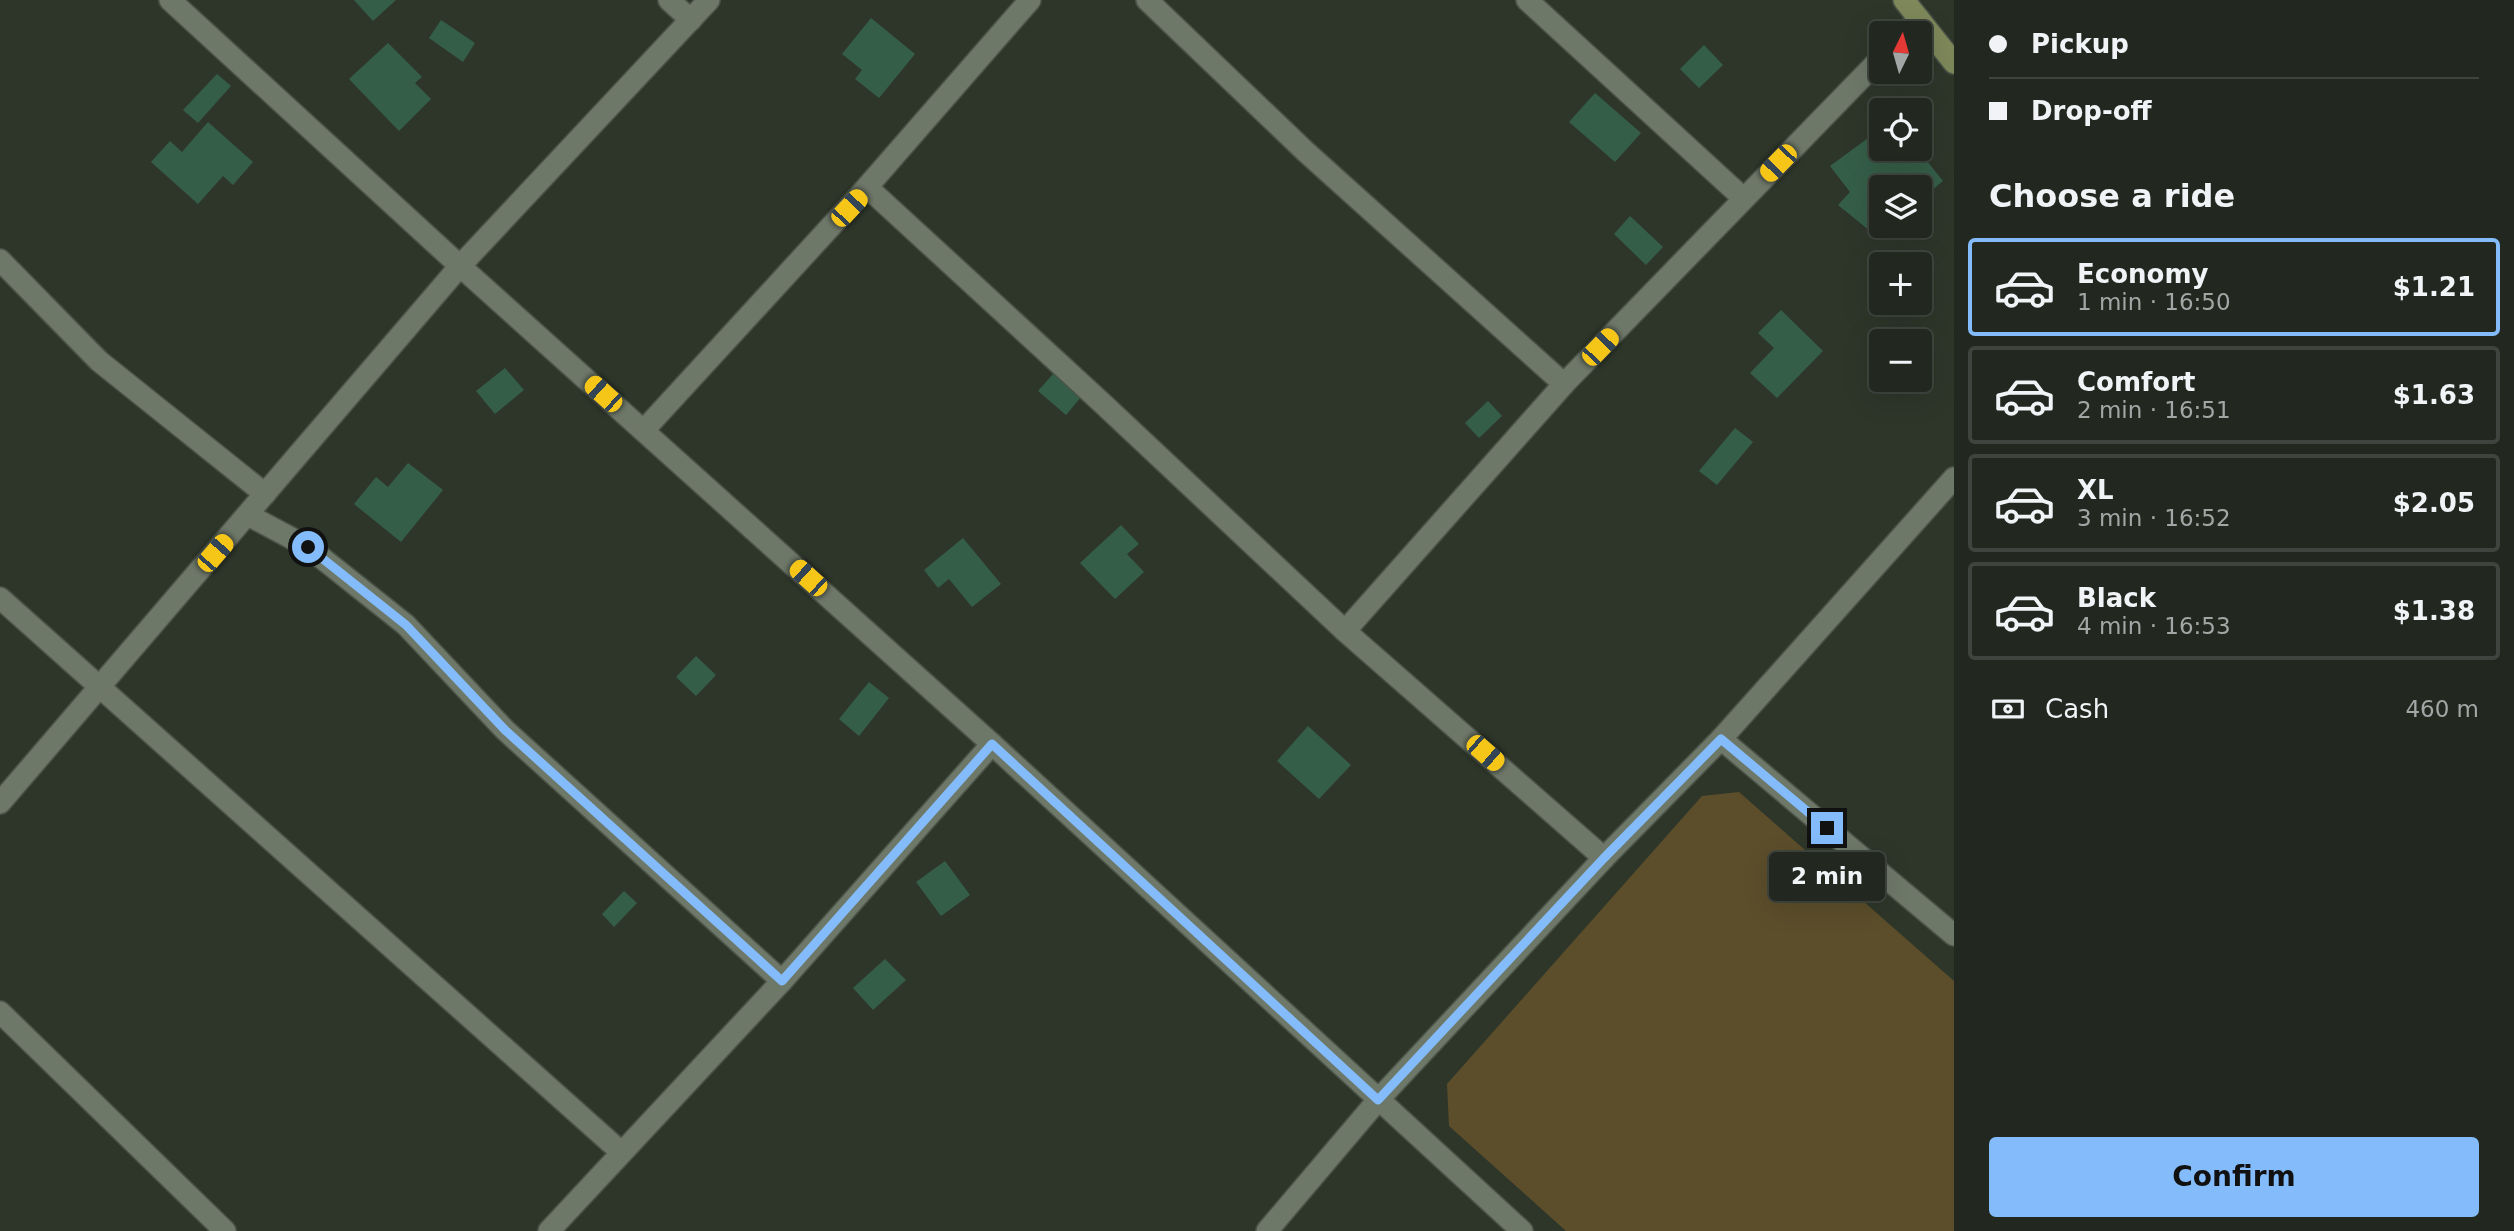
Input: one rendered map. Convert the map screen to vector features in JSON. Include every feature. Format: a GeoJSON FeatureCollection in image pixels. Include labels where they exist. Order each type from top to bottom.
{"type":"FeatureCollection","features":[{"type":"Feature","properties":{"kind":"street"},"geometry":{"type":"LineString","coordinates":[[170,0],[460,266],[992,744],[1522,1231]]}},
{"type":"Feature","properties":{"kind":"street"},"geometry":{"type":"LineString","coordinates":[[669,0],[691,20]]}},
{"type":"Feature","properties":{"kind":"street"},"geometry":{"type":"LineString","coordinates":[[0,803],[460,266],[709,0]]}},
{"type":"Feature","properties":{"kind":"street"},"geometry":{"type":"LineString","coordinates":[[644,430],[867,187],[1030,0]]}},
{"type":"Feature","properties":{"kind":"street"},"geometry":{"type":"LineString","coordinates":[[1147,0],[1306,152],[1564,384]]}},
{"type":"Feature","properties":{"kind":"street"},"geometry":{"type":"LineString","coordinates":[[1527,0],[1743,198]]}},
{"type":"Feature","properties":{"kind":"street"},"geometry":{"type":"LineString","coordinates":[[1904,0],[1910,21]]}},
{"type":"Feature","properties":{"kind":"street"},"geometry":{"type":"LineString","coordinates":[[1932,44],[1954,63]]}},
{"type":"Feature","properties":{"kind":"street"},"geometry":{"type":"LineString","coordinates":[[1345,631],[1564,384],[1869,70]]}},
{"type":"Feature","properties":{"kind":"street"},"geometry":{"type":"LineString","coordinates":[[867,187],[1345,631],[1604,858]]}},
{"type":"Feature","properties":{"kind":"street"},"geometry":{"type":"LineString","coordinates":[[0,260],[99,361],[265,494]]}},
{"type":"Feature","properties":{"kind":"street"},"geometry":{"type":"LineString","coordinates":[[1267,1231],[1378,1100],[1604,858],[1721,739],[1954,478]]}},
{"type":"Feature","properties":{"kind":"street"},"geometry":{"type":"LineString","coordinates":[[248,515],[308,547],[406,625],[505,730],[782,981]]}},
{"type":"Feature","properties":{"kind":"street"},"geometry":{"type":"LineString","coordinates":[[0,598],[621,1152]]}},
{"type":"Feature","properties":{"kind":"street"},"geometry":{"type":"LineString","coordinates":[[1721,739],[1954,935]]}},
{"type":"Feature","properties":{"kind":"street"},"geometry":{"type":"LineString","coordinates":[[549,1231],[782,981],[992,744]]}},
{"type":"Feature","properties":{"kind":"street"},"geometry":{"type":"LineString","coordinates":[[0,1012],[225,1231]]}},
{"type":"Feature","properties":{"kind":"shaded area"},"geometry":{"type":"Polygon","coordinates":[[[1739,792],[1954,981],[1954,1231],[1566,1231],[1449,1126],[1447,1084],[1702,796],[1739,792]]]}},
{"type":"Feature","properties":{"kind":"building"},"geometry":{"type":"Polygon","coordinates":[[[354,0],[396,0],[373,21],[354,0]]]}},
{"type":"Feature","properties":{"kind":"building"},"geometry":{"type":"Polygon","coordinates":[[[871,18],[915,54],[879,98],[855,79],[862,70],[842,54],[871,18]]]}},
{"type":"Feature","properties":{"kind":"building"},"geometry":{"type":"Polygon","coordinates":[[[441,20],[475,43],[463,62],[429,38],[441,20]]]}},
{"type":"Feature","properties":{"kind":"building"},"geometry":{"type":"Polygon","coordinates":[[[388,43],[422,77],[415,83],[431,99],[399,131],[349,79],[388,43]]]}},
{"type":"Feature","properties":{"kind":"building"},"geometry":{"type":"Polygon","coordinates":[[[1704,45],[1723,65],[1699,88],[1680,69],[1704,45]]]}},
{"type":"Feature","properties":{"kind":"building"},"geometry":{"type":"Polygon","coordinates":[[[217,74],[231,86],[198,123],[183,110],[217,74]]]}},
{"type":"Feature","properties":{"kind":"building"},"geometry":{"type":"Polygon","coordinates":[[[1595,93],[1641,133],[1615,162],[1569,122],[1595,93]]]}},
{"type":"Feature","properties":{"kind":"building"},"geometry":{"type":"Polygon","coordinates":[[[208,122],[253,162],[233,185],[223,176],[198,204],[151,162],[170,141],[182,152],[208,122]]]}},
{"type":"Feature","properties":{"kind":"building"},"geometry":{"type":"Polygon","coordinates":[[[1869,137],[1869,161],[1927,161],[1943,181],[1932,190],[1932,175],[1869,175],[1869,230],[1838,205],[1850,192],[1830,166],[1869,137]]]}},
{"type":"Feature","properties":{"kind":"building"},"geometry":{"type":"Polygon","coordinates":[[[1630,216],[1663,247],[1646,265],[1614,234],[1630,216]]]}},
{"type":"Feature","properties":{"kind":"building"},"geometry":{"type":"Polygon","coordinates":[[[1781,310],[1823,351],[1777,398],[1750,373],[1774,348],[1758,333],[1781,310]]]}},
{"type":"Feature","properties":{"kind":"building"},"geometry":{"type":"Polygon","coordinates":[[[505,368],[524,390],[495,414],[476,391],[505,368]]]}},
{"type":"Feature","properties":{"kind":"building"},"geometry":{"type":"Polygon","coordinates":[[[1053,374],[1081,397],[1066,415],[1038,391],[1053,374]]]}},
{"type":"Feature","properties":{"kind":"building"},"geometry":{"type":"Polygon","coordinates":[[[1488,401],[1502,416],[1479,438],[1465,423],[1488,401]]]}},
{"type":"Feature","properties":{"kind":"building"},"geometry":{"type":"Polygon","coordinates":[[[1735,428],[1753,442],[1717,485],[1699,471],[1735,428]]]}},
{"type":"Feature","properties":{"kind":"building"},"geometry":{"type":"Polygon","coordinates":[[[408,463],[443,490],[401,542],[354,504],[376,477],[388,487],[408,463]]]}},
{"type":"Feature","properties":{"kind":"building"},"geometry":{"type":"Polygon","coordinates":[[[1121,525],[1139,544],[1127,554],[1144,572],[1115,599],[1080,563],[1121,525]]]}},
{"type":"Feature","properties":{"kind":"building"},"geometry":{"type":"Polygon","coordinates":[[[963,538],[1001,584],[972,607],[949,579],[938,588],[924,570],[963,538]]]}},
{"type":"Feature","properties":{"kind":"building"},"geometry":{"type":"Polygon","coordinates":[[[696,656],[716,675],[696,696],[676,677],[696,656]]]}},
{"type":"Feature","properties":{"kind":"building"},"geometry":{"type":"Polygon","coordinates":[[[869,682],[889,698],[859,736],[839,719],[869,682]]]}},
{"type":"Feature","properties":{"kind":"building"},"geometry":{"type":"Polygon","coordinates":[[[1308,726],[1351,765],[1319,799],[1277,761],[1308,726]]]}},
{"type":"Feature","properties":{"kind":"building"},"geometry":{"type":"Polygon","coordinates":[[[945,861],[970,895],[941,916],[916,882],[945,861]]]}},
{"type":"Feature","properties":{"kind":"building"},"geometry":{"type":"Polygon","coordinates":[[[624,891],[637,903],[614,927],[602,914],[624,891]]]}},
{"type":"Feature","properties":{"kind":"building"},"geometry":{"type":"Polygon","coordinates":[[[885,959],[906,980],[873,1010],[853,988],[885,959]]]}},
{"type":"Feature","properties":{"kind":"route"},"geometry":{"type":"LineString","coordinates":[[308,547],[406,625],[505,730],[782,981],[992,744],[1378,1100],[1604,858],[1721,739],[1827,828]]}}]}
